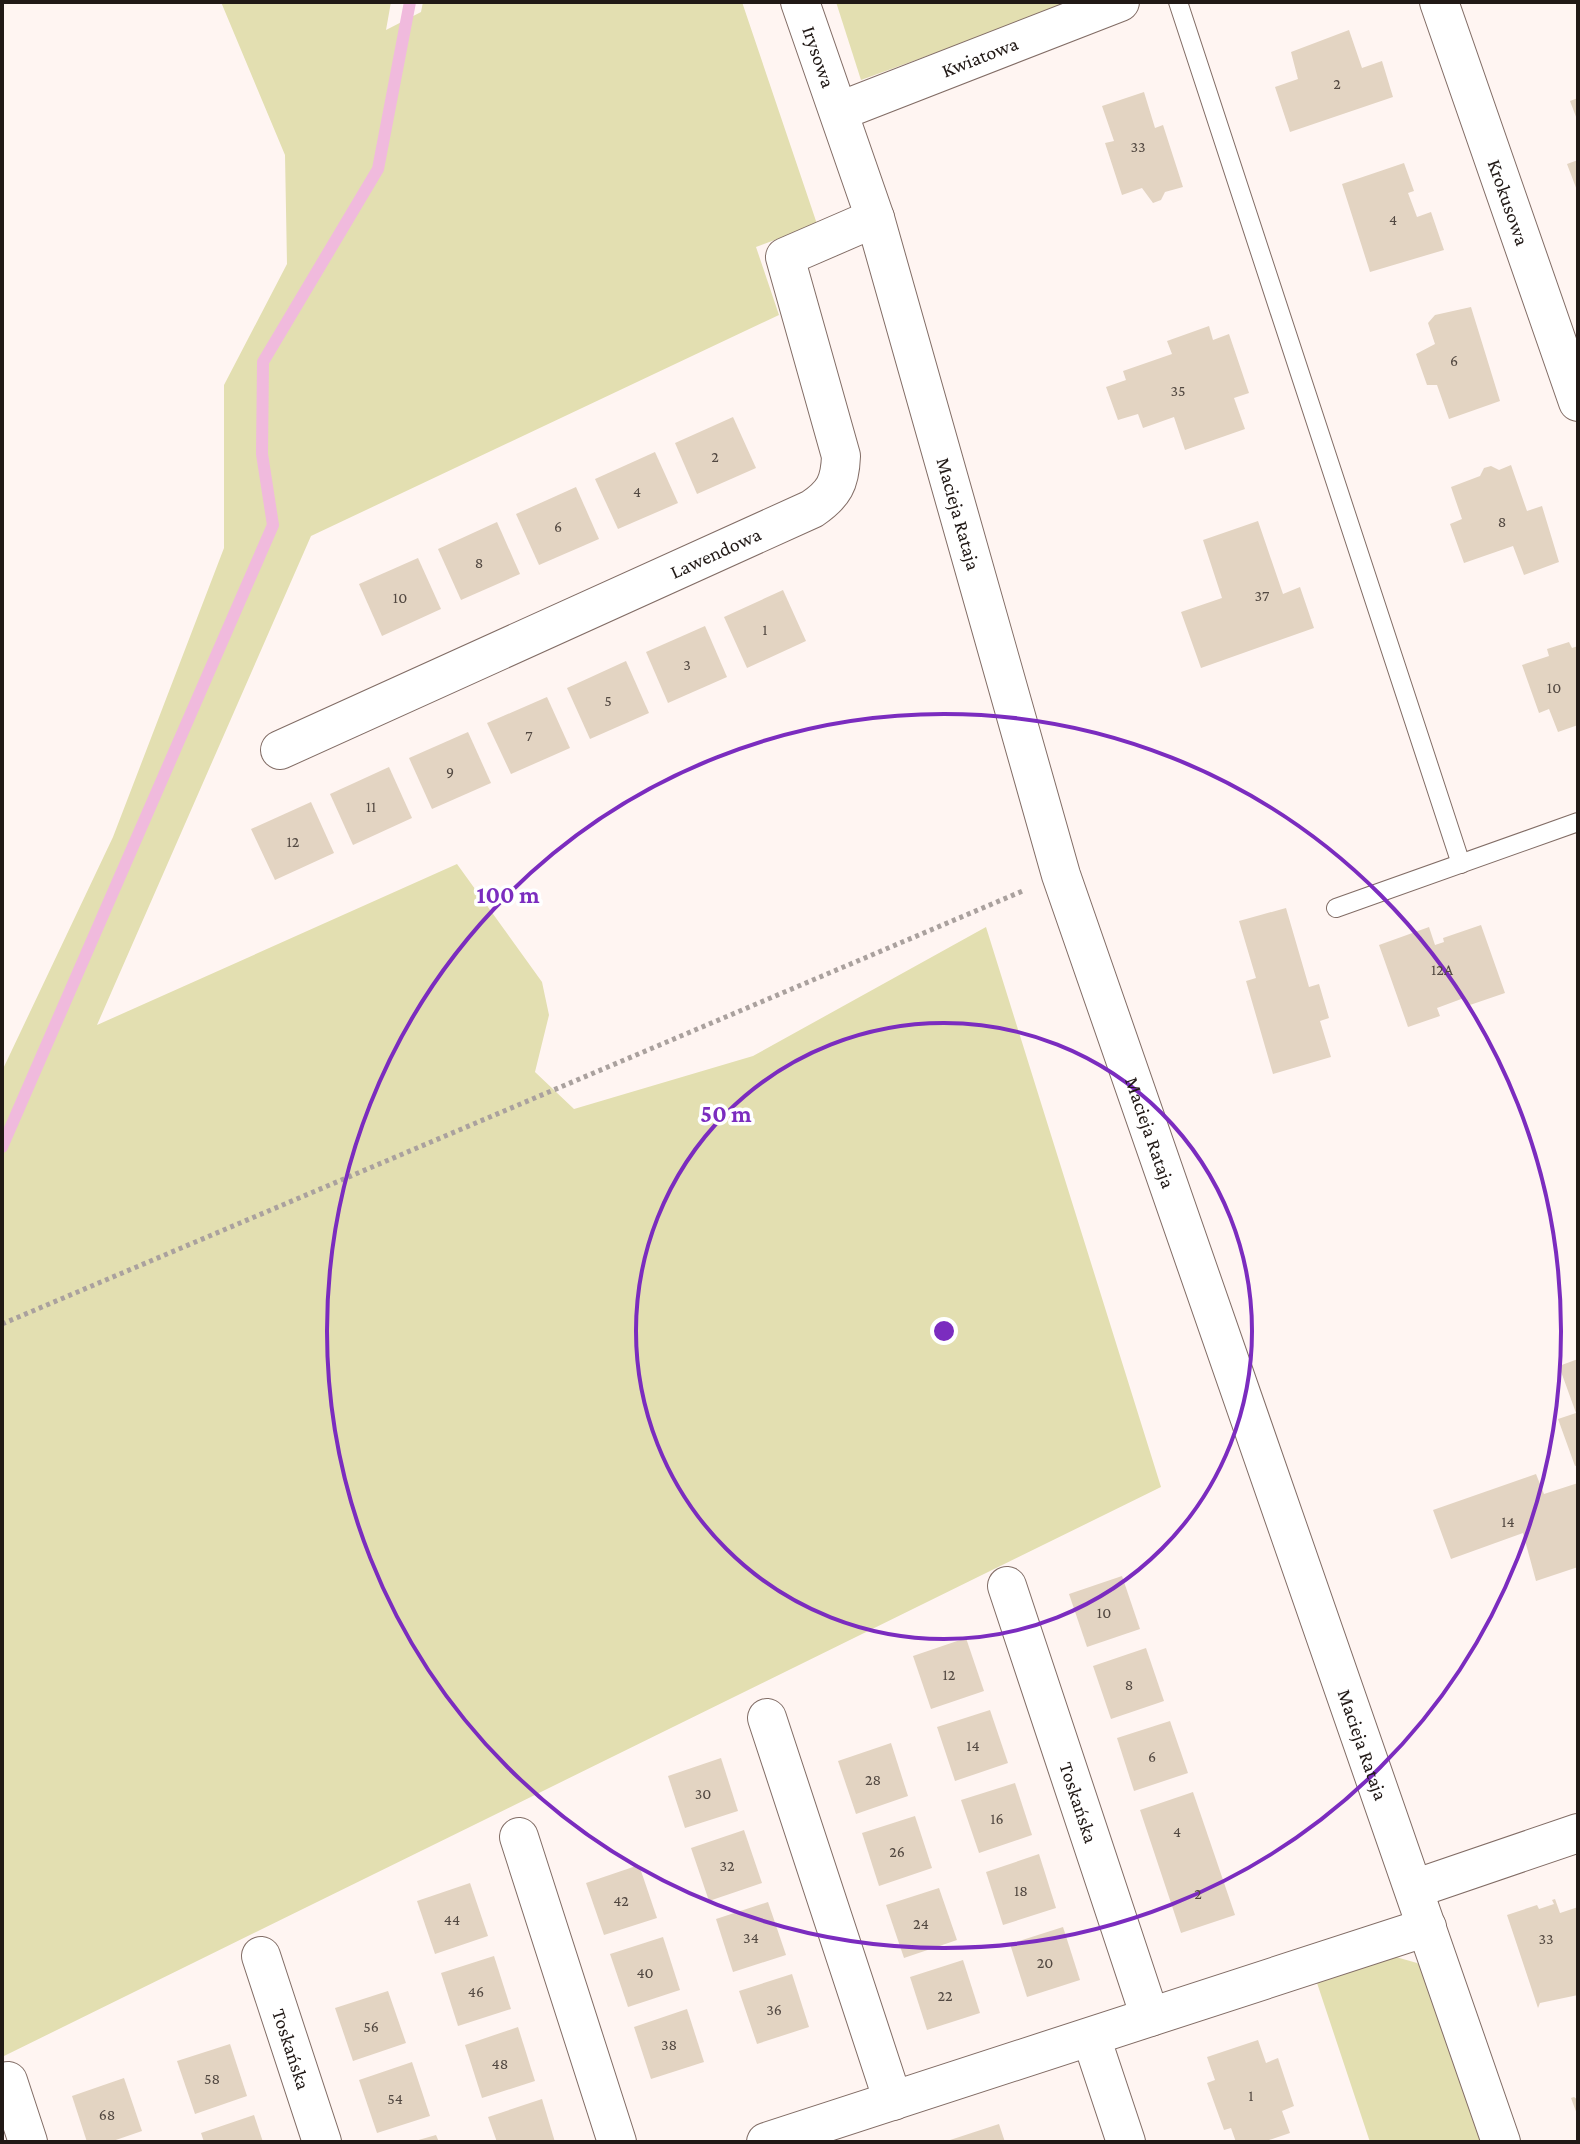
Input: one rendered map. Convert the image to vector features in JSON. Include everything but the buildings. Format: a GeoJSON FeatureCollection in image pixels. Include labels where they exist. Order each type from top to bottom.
{"type":"FeatureCollection","features":[{"type":"Feature","properties":{"kind":"street","name":"Irysowa"},"geometry":{"type":"LineString","coordinates":[[800,2],[840,111]]}},
{"type":"Feature","properties":{"kind":"street","name":"Kwiatowa"},"geometry":{"type":"LineString","coordinates":[[840,111],[1120,2]]}},
{"type":"Feature","properties":{"kind":"street","name":"Krokusowa"},"geometry":{"type":"LineString","coordinates":[[1439,2],[1578,402]]}},
{"type":"Feature","properties":{"kind":"street","name":"Macieja Rataja"},"geometry":{"type":"LineString","coordinates":[[840,111],[875,218],[1061,875],[1501,2142]]}},
{"type":"Feature","properties":{"kind":"street","name":"Lawendowa"},"geometry":{"type":"LineString","coordinates":[[280,750],[812,509],[831,496],[840,479],[841,456],[785,257],[875,218]]}},
{"type":"Feature","properties":{"kind":"street","name":"Toskańska"},"geometry":{"type":"LineString","coordinates":[[1007,1586],[1150,2017]]}},
{"type":"Feature","properties":{"kind":"street"},"geometry":{"type":"LineString","coordinates":[[767,1718],[893,2101]]}},
{"type":"Feature","properties":{"kind":"street"},"geometry":{"type":"LineString","coordinates":[[1414,1889],[1578,1833]]}},
{"type":"Feature","properties":{"kind":"street"},"geometry":{"type":"LineString","coordinates":[[519,1837],[617,2142]]}},
{"type":"Feature","properties":{"kind":"street"},"geometry":{"type":"LineString","coordinates":[[766,2142],[1427,1927]]}},
{"type":"Feature","properties":{"kind":"street","name":"Toskańska"},"geometry":{"type":"LineString","coordinates":[[261,1956],[322,2142]]}},
{"type":"Feature","properties":{"kind":"street"},"geometry":{"type":"LineString","coordinates":[[1091,2037],[1126,2142]]}},
{"type":"Feature","properties":{"kind":"street"},"geometry":{"type":"LineString","coordinates":[[8,2081],[28,2142]]}},
{"type":"Feature","properties":{"kind":"lane"},"geometry":{"type":"LineString","coordinates":[[1178,2],[1461,864]]}},
{"type":"Feature","properties":{"kind":"lane"},"geometry":{"type":"LineString","coordinates":[[1336,908],[1578,822]]}},
{"type":"Feature","properties":{"kind":"path"},"geometry":{"type":"LineString","coordinates":[[2,1324],[1061,875]]}},
{"type":"Feature","properties":{"kind":"shaded area"},"geometry":{"type":"Polygon","coordinates":[[[221,2],[391,2],[386,30],[421,12],[423,2],[742,2],[817,224],[756,247],[779,315],[311,536],[97,1025],[457,864],[542,982],[549,1015],[535,1072],[574,1109],[753,1056],[986,927],[1161,1487],[2,2057],[2,1071],[113,837],[224,548],[224,385],[287,264],[285,155],[221,2]]]}},
{"type":"Feature","properties":{"kind":"shaded area"},"geometry":{"type":"Polygon","coordinates":[[[836,2],[1075,2],[861,80],[836,2]]]}},
{"type":"Feature","properties":{"kind":"shaded area"},"geometry":{"type":"Polygon","coordinates":[[[1389,1955],[1417,1963],[1429,1975],[1488,2142],[1370,2142],[1316,1980],[1389,1955]]]}},
{"type":"Feature","properties":{"kind":"waterway"},"geometry":{"type":"LineString","coordinates":[[2,1147],[273,525],[262,454],[263,362],[378,169],[410,2]]}}]}
